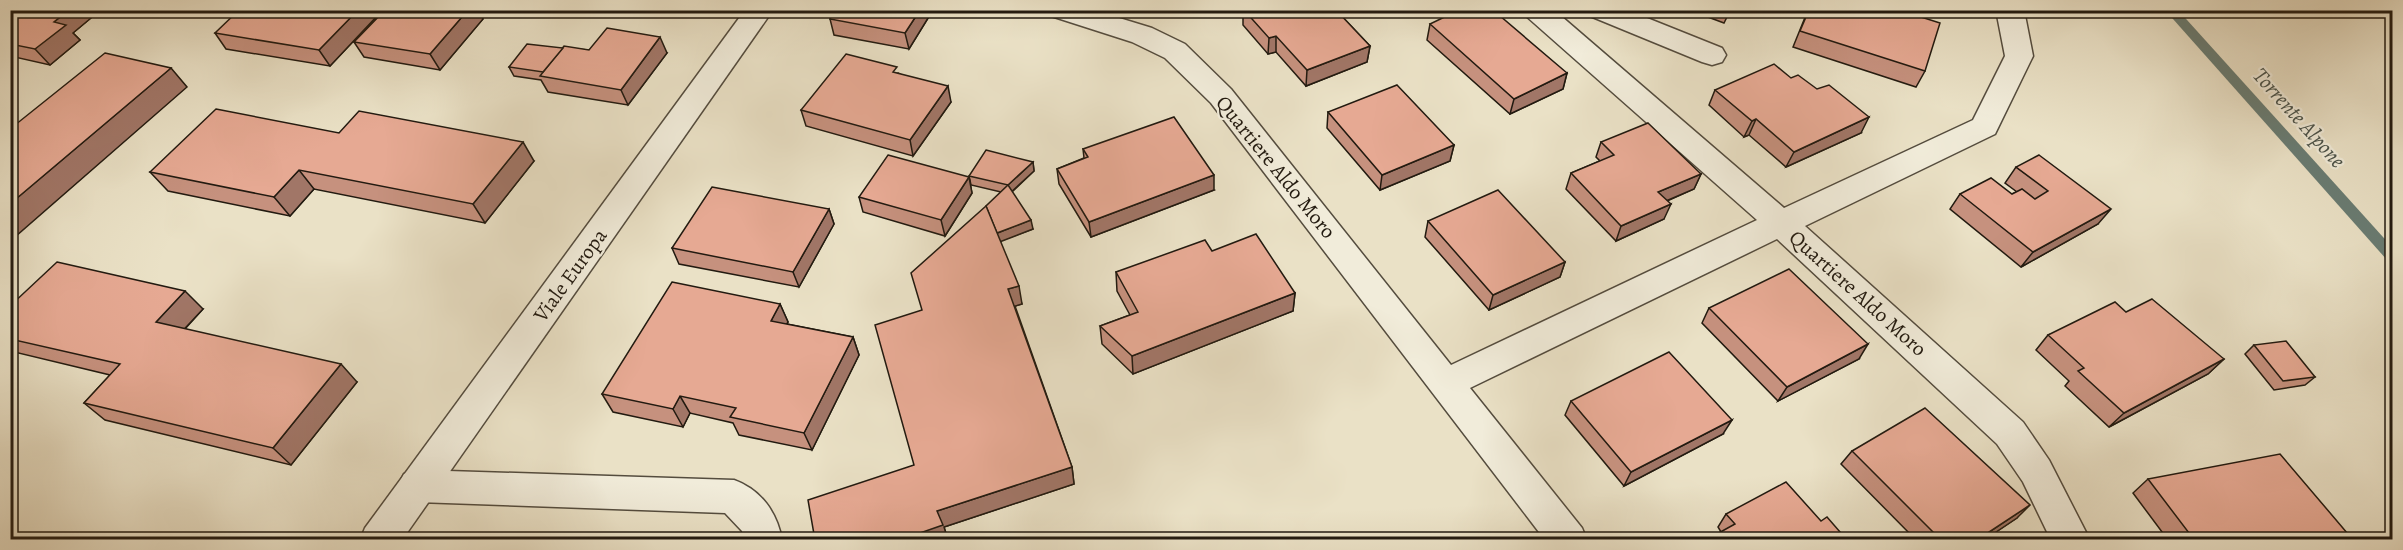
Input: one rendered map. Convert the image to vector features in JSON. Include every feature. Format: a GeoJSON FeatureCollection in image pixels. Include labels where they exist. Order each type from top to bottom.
{"type":"FeatureCollection","features":[{"type":"Feature","properties":{"kind":"street","name":"Viale Europa"},"geometry":{"type":"LineString","coordinates":[[379,540],[760,10]]}},
{"type":"Feature","properties":{"kind":"street","name":"Quartiere Aldo Moro"},"geometry":{"type":"LineString","coordinates":[[1061,10],[1142,35],[1175,51],[1221,96],[1568,540]]}},
{"type":"Feature","properties":{"kind":"street"},"geometry":{"type":"LineString","coordinates":[[1536,10],[1781,223],[1984,127],[2019,56],[2010,10]]}},
{"type":"Feature","properties":{"kind":"street"},"geometry":{"type":"LineString","coordinates":[[1600,10],[1712,55]]}},
{"type":"Feature","properties":{"kind":"street","name":"Quartiere Aldo Moro"},"geometry":{"type":"LineString","coordinates":[[1447,383],[1781,223],[2010,432],[2036,471],[2071,540]]}},
{"type":"Feature","properties":{"kind":"street"},"geometry":{"type":"LineString","coordinates":[[417,486],[734,497],[760,523],[763,540]]}},
{"type":"Feature","properties":{"kind":"building"},"geometry":{"type":"Polygon","coordinates":[[[10,10],[69,10],[54,22],[66,25],[35,49],[10,44],[10,10]]]}},
{"type":"Feature","properties":{"kind":"building"},"geometry":{"type":"Polygon","coordinates":[[[239,10],[358,10],[319,50],[215,33],[239,10]]]}},
{"type":"Feature","properties":{"kind":"building"},"geometry":{"type":"Polygon","coordinates":[[[385,10],[468,10],[430,54],[354,42],[385,10]]]}},
{"type":"Feature","properties":{"kind":"building"},"geometry":{"type":"Polygon","coordinates":[[[835,10],[920,10],[905,33],[830,19],[835,10]]]}},
{"type":"Feature","properties":{"kind":"building"},"geometry":{"type":"Polygon","coordinates":[[[1244,10],[1336,10],[1370,46],[1307,70],[1276,36],[1269,38],[1244,10]]]}},
{"type":"Feature","properties":{"kind":"building"},"geometry":{"type":"Polygon","coordinates":[[[1459,10],[1493,10],[1567,73],[1514,99],[1430,24],[1459,10]]]}},
{"type":"Feature","properties":{"kind":"building"},"geometry":{"type":"Polygon","coordinates":[[[1809,10],[1899,10],[1940,23],[1925,71],[1800,31],[1809,10]]]}},
{"type":"Feature","properties":{"kind":"building"},"geometry":{"type":"Polygon","coordinates":[[[607,28],[660,37],[621,90],[540,76],[564,46],[589,50],[607,28]]]}},
{"type":"Feature","properties":{"kind":"building"},"geometry":{"type":"Polygon","coordinates":[[[527,44],[563,48],[543,72],[509,67],[527,44]]]}},
{"type":"Feature","properties":{"kind":"building"},"geometry":{"type":"Polygon","coordinates":[[[105,53],[171,68],[10,204],[10,129],[105,53]]]}},
{"type":"Feature","properties":{"kind":"building"},"geometry":{"type":"Polygon","coordinates":[[[846,54],[897,67],[893,72],[948,86],[910,140],[801,110],[846,54]]]}},
{"type":"Feature","properties":{"kind":"building"},"geometry":{"type":"Polygon","coordinates":[[[1774,64],[1791,78],[1798,75],[1817,89],[1829,85],[1869,117],[1794,152],[1756,119],[1752,121],[1715,90],[1774,64]]]}},
{"type":"Feature","properties":{"kind":"building"},"geometry":{"type":"Polygon","coordinates":[[[1397,85],[1454,145],[1382,175],[1328,112],[1397,85]]]}},
{"type":"Feature","properties":{"kind":"building"},"geometry":{"type":"Polygon","coordinates":[[[216,109],[339,133],[359,111],[523,142],[473,204],[299,170],[274,197],[150,172],[216,109]]]}},
{"type":"Feature","properties":{"kind":"building"},"geometry":{"type":"Polygon","coordinates":[[[1174,117],[1214,175],[1089,222],[1057,169],[1088,157],[1083,149],[1174,117]]]}},
{"type":"Feature","properties":{"kind":"building"},"geometry":{"type":"Polygon","coordinates":[[[1648,123],[1701,174],[1658,192],[1671,204],[1621,226],[1571,173],[1614,155],[1601,142],[1648,123]]]}},
{"type":"Feature","properties":{"kind":"building"},"geometry":{"type":"Polygon","coordinates":[[[986,150],[1033,162],[1008,185],[969,176],[986,150]]]}},
{"type":"Feature","properties":{"kind":"building"},"geometry":{"type":"Polygon","coordinates":[[[888,155],[969,177],[941,220],[859,197],[888,155]]]}},
{"type":"Feature","properties":{"kind":"building"},"geometry":{"type":"Polygon","coordinates":[[[2039,155],[2111,209],[2033,252],[1960,194],[1991,178],[2012,194],[2022,189],[2035,199],[2048,191],[2016,167],[2039,155]]]}},
{"type":"Feature","properties":{"kind":"building"},"geometry":{"type":"Polygon","coordinates":[[[1008,185],[1031,220],[997,233],[986,206],[1008,185]]]}},
{"type":"Feature","properties":{"kind":"building"},"geometry":{"type":"Polygon","coordinates":[[[712,187],[829,209],[793,272],[672,248],[712,187]]]}},
{"type":"Feature","properties":{"kind":"building"},"geometry":{"type":"Polygon","coordinates":[[[1498,190],[1565,262],[1493,295],[1428,221],[1498,190]]]}},
{"type":"Feature","properties":{"kind":"building"},"geometry":{"type":"Polygon","coordinates":[[[986,206],[1019,286],[1008,289],[1072,467],[937,511],[943,525],[900,540],[815,540],[808,500],[914,465],[875,325],[922,310],[911,273],[986,206]]]}},
{"type":"Feature","properties":{"kind":"building"},"geometry":{"type":"Polygon","coordinates":[[[1256,234],[1295,293],[1132,356],[1100,326],[1138,312],[1116,272],[1205,240],[1212,251],[1256,234]]]}},
{"type":"Feature","properties":{"kind":"building"},"geometry":{"type":"Polygon","coordinates":[[[57,262],[185,291],[156,322],[341,364],[273,448],[84,403],[120,364],[10,339],[10,306],[57,262]]]}},
{"type":"Feature","properties":{"kind":"building"},"geometry":{"type":"Polygon","coordinates":[[[1789,269],[1868,344],[1787,387],[1709,308],[1789,269]]]}},
{"type":"Feature","properties":{"kind":"building"},"geometry":{"type":"Polygon","coordinates":[[[672,282],[780,304],[771,321],[853,337],[804,433],[730,417],[736,408],[680,396],[673,409],[602,394],[672,282]]]}},
{"type":"Feature","properties":{"kind":"building"},"geometry":{"type":"Polygon","coordinates":[[[2152,299],[2224,359],[2124,413],[2078,371],[2084,368],[2048,335],[2115,302],[2126,312],[2152,299]]]}},
{"type":"Feature","properties":{"kind":"building"},"geometry":{"type":"Polygon","coordinates":[[[2286,341],[2315,377],[2283,381],[2254,345],[2286,341]]]}},
{"type":"Feature","properties":{"kind":"building"},"geometry":{"type":"Polygon","coordinates":[[[1669,352],[1732,420],[1631,472],[1571,401],[1669,352]]]}},
{"type":"Feature","properties":{"kind":"building"},"geometry":{"type":"Polygon","coordinates":[[[1925,408],[2030,505],[1977,540],[1941,540],[1852,451],[1925,408]]]}},
{"type":"Feature","properties":{"kind":"building"},"geometry":{"type":"Polygon","coordinates":[[[2280,454],[2348,534],[2320,540],[2212,540],[2207,534],[2192,537],[2148,479],[2280,454]]]}},
{"type":"Feature","properties":{"kind":"building"},"geometry":{"type":"Polygon","coordinates":[[[1786,482],[1821,521],[1827,517],[1847,540],[1706,540],[1735,524],[1726,514],[1786,482]]]}},
{"type":"Feature","properties":{"kind":"waterway","name":"Torrente Alpone"},"geometry":{"type":"LineString","coordinates":[[2171,10],[2392,256]]}}]}
